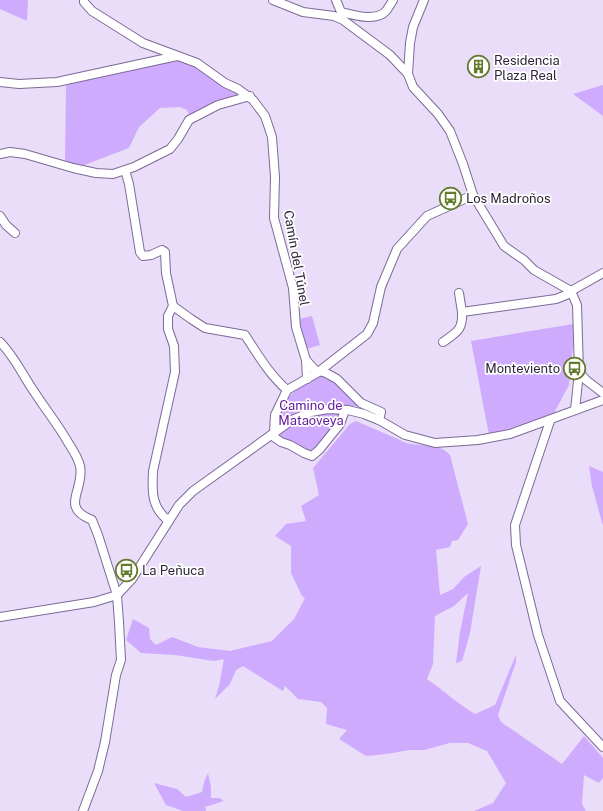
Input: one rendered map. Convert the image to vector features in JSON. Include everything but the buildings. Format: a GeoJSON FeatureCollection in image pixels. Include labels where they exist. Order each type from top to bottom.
{"type":"FeatureCollection","features":[{"type":"Feature","properties":{"kind":"street"},"geometry":{"type":"LineString","coordinates":[[273,0],[303,12],[334,16],[343,20],[390,55],[408,74],[413,87],[438,114],[450,131],[473,195],[504,246],[524,260],[534,270],[571,292],[577,305],[579,372],[575,410]]}},
{"type":"Feature","properties":{"kind":"street"},"geometry":{"type":"LineString","coordinates":[[336,0],[341,12],[360,16],[378,16],[386,12],[393,0]]}},
{"type":"Feature","properties":{"kind":"street"},"geometry":{"type":"LineString","coordinates":[[408,74],[410,43],[413,27],[424,0]]}},
{"type":"Feature","properties":{"kind":"street","name":"Camín del Túnel"},"geometry":{"type":"LineString","coordinates":[[84,1],[92,11],[143,43],[197,63],[225,83],[250,96],[265,116],[272,138],[274,218],[293,288],[296,327],[306,360],[307,379]]}},
{"type":"Feature","properties":{"kind":"street"},"geometry":{"type":"LineString","coordinates":[[0,82],[19,84],[57,82],[178,56]]}},
{"type":"Feature","properties":{"kind":"street"},"geometry":{"type":"LineString","coordinates":[[0,154],[10,152],[25,154],[73,168],[96,173],[113,174],[170,149],[178,139],[189,120],[218,106],[250,96]]}},
{"type":"Feature","properties":{"kind":"street"},"geometry":{"type":"LineString","coordinates":[[125,170],[129,184],[140,252],[143,256],[162,250],[165,252],[166,273],[173,306],[168,316],[168,329],[174,346],[175,372],[153,471],[152,487],[154,501],[164,517],[169,521]]}},
{"type":"Feature","properties":{"kind":"street"},"geometry":{"type":"LineString","coordinates":[[272,433],[275,415],[287,390],[320,372],[367,334],[373,323],[381,287],[397,249],[427,216],[473,195]]}},
{"type":"Feature","properties":{"kind":"street"},"geometry":{"type":"LineString","coordinates":[[0,216],[6,225],[16,233]]}},
{"type":"Feature","properties":{"kind":"street"},"geometry":{"type":"LineString","coordinates":[[462,312],[556,299],[603,273]]}},
{"type":"Feature","properties":{"kind":"street"},"geometry":{"type":"LineString","coordinates":[[443,342],[460,329],[463,322],[459,293]]}},
{"type":"Feature","properties":{"kind":"street"},"geometry":{"type":"LineString","coordinates":[[173,306],[205,328],[245,335],[263,364],[287,390]]}},
{"type":"Feature","properties":{"kind":"street"},"geometry":{"type":"LineString","coordinates":[[0,342],[13,357],[35,393],[58,424],[75,453],[80,464],[81,475],[75,502],[76,511],[92,520],[116,595],[120,622],[121,660],[116,675],[105,742],[98,772],[83,811]]}},
{"type":"Feature","properties":{"kind":"street"},"geometry":{"type":"LineString","coordinates":[[306,360],[315,370],[326,373],[337,379],[361,403],[381,412],[379,420]]}},
{"type":"Feature","properties":{"kind":"street"},"geometry":{"type":"LineString","coordinates":[[579,372],[586,380],[603,393]]}},
{"type":"Feature","properties":{"kind":"street"},"geometry":{"type":"LineString","coordinates":[[0,616],[94,602],[116,595],[132,579],[179,505],[194,491],[272,433],[292,420],[311,412],[328,409],[345,410],[364,414],[379,420],[404,435],[435,442],[478,440],[510,434],[550,421],[603,400]]}},
{"type":"Feature","properties":{"kind":"street"},"geometry":{"type":"LineString","coordinates":[[272,433],[281,442],[312,456],[319,450],[340,424],[345,410]]}},
{"type":"Feature","properties":{"kind":"street"},"geometry":{"type":"LineString","coordinates":[[550,421],[515,525],[516,545],[538,635],[560,702],[603,747]]}},
{"type":"Feature","properties":{"kind":"green space"},"geometry":{"type":"Polygon","coordinates":[[[0,0],[28,0],[27,21],[0,9],[0,0]]]}},
{"type":"Feature","properties":{"kind":"green space"},"geometry":{"type":"Polygon","coordinates":[[[180,60],[192,65],[238,94],[190,117],[187,110],[180,107],[160,108],[139,127],[129,148],[79,167],[65,164],[66,86],[77,81],[180,60]]]}},
{"type":"Feature","properties":{"kind":"green space"},"geometry":{"type":"Polygon","coordinates":[[[603,85],[603,116],[573,94],[603,85]]]}},
{"type":"Feature","properties":{"kind":"green space"},"geometry":{"type":"Polygon","coordinates":[[[312,316],[320,345],[306,349],[299,319],[312,316]]]}},
{"type":"Feature","properties":{"kind":"green space"},"geometry":{"type":"Polygon","coordinates":[[[573,324],[574,337],[569,385],[553,415],[489,435],[471,341],[573,324]]]}},
{"type":"Feature","properties":{"kind":"green space","name":"Camino de Mataoveya"},"geometry":{"type":"Polygon","coordinates":[[[323,375],[330,378],[363,407],[339,405],[338,424],[312,451],[301,449],[278,436],[280,414],[289,397],[295,391],[303,385],[323,375]]]}},
{"type":"Feature","properties":{"kind":"green space"},"geometry":{"type":"Polygon","coordinates":[[[356,421],[405,443],[432,446],[445,450],[450,455],[468,524],[458,540],[452,541],[450,547],[436,550],[440,595],[453,589],[464,577],[481,566],[470,633],[462,661],[456,663],[460,632],[468,593],[454,606],[435,616],[433,664],[427,679],[475,714],[495,705],[516,655],[516,662],[498,715],[501,722],[562,764],[584,736],[603,758],[603,778],[599,783],[584,775],[582,804],[586,811],[474,811],[493,803],[506,783],[487,751],[468,743],[450,743],[424,750],[409,750],[366,756],[339,739],[347,730],[326,724],[327,708],[321,702],[298,699],[285,686],[283,691],[243,666],[236,670],[230,684],[215,699],[224,659],[214,661],[175,655],[141,653],[126,640],[133,619],[149,628],[150,639],[156,645],[172,637],[198,647],[230,651],[272,641],[294,619],[305,598],[302,596],[291,573],[291,546],[275,536],[286,524],[306,521],[301,506],[319,495],[313,468],[350,424],[356,421]]]}},
{"type":"Feature","properties":{"kind":"green space"},"geometry":{"type":"Polygon","coordinates":[[[589,466],[603,472],[603,526],[592,486],[589,466]]]}},
{"type":"Feature","properties":{"kind":"green space"},"geometry":{"type":"Polygon","coordinates":[[[208,773],[211,787],[211,798],[219,798],[224,801],[205,807],[206,811],[183,811],[166,805],[154,783],[177,789],[186,797],[202,792],[208,773]]]}},
{"type":"Feature","properties":{"kind":"place","name":"Residencia Plaza Real"},"geometry":{"type":"Point","coordinates":[478,67]}},
{"type":"Feature","properties":{"kind":"place","name":"Los Madroños"},"geometry":{"type":"Point","coordinates":[450,198]}},
{"type":"Feature","properties":{"kind":"place","name":"Monteviento"},"geometry":{"type":"Point","coordinates":[575,368]}},
{"type":"Feature","properties":{"kind":"place","name":"La Peñuca"},"geometry":{"type":"Point","coordinates":[126,570]}}]}
